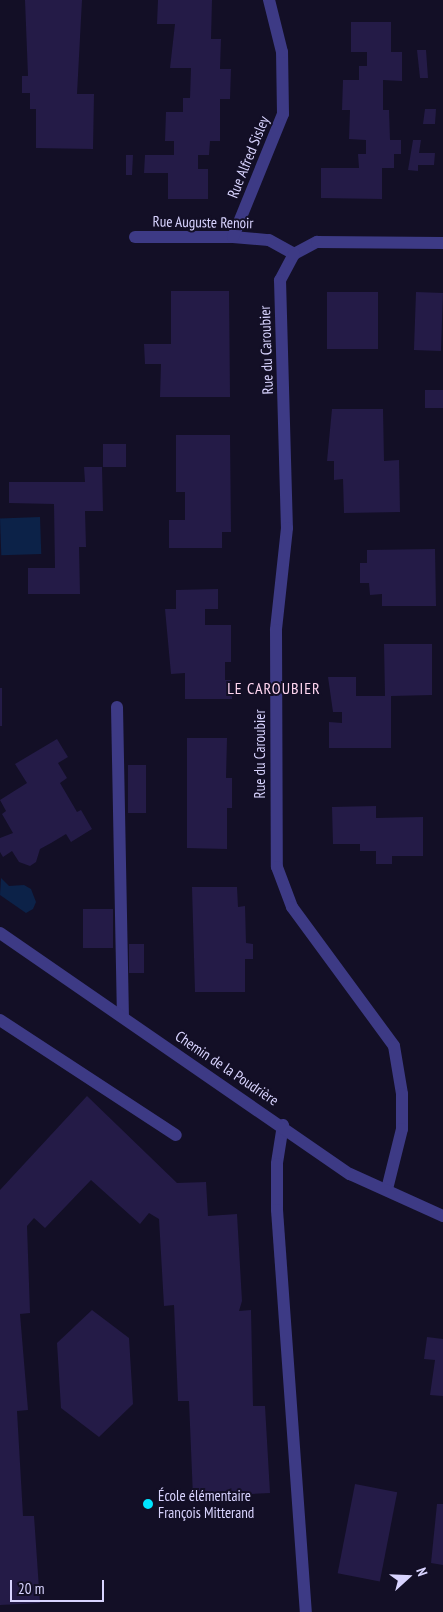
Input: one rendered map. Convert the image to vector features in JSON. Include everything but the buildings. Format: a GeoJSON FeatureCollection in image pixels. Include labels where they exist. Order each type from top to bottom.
{"type":"FeatureCollection","features":[{"type":"Feature","properties":{"kind":"street","name":"Rue Alfred Sisley"},"geometry":{"type":"LineString","coordinates":[[233,236],[283,114],[282,52],[269,0]]}},
{"type":"Feature","properties":{"kind":"street","name":"Rue Auguste Renoir"},"geometry":{"type":"LineString","coordinates":[[135,237],[233,236],[269,240],[294,254]]}},
{"type":"Feature","properties":{"kind":"street"},"geometry":{"type":"LineString","coordinates":[[294,254],[317,242],[443,243]]}},
{"type":"Feature","properties":{"kind":"street","name":"Rue du Caroubier"},"geometry":{"type":"LineString","coordinates":[[294,254],[280,280],[287,528],[276,630],[277,867],[292,907],[394,1046],[402,1094],[402,1129],[387,1189]]}},
{"type":"Feature","properties":{"kind":"street"},"geometry":{"type":"LineString","coordinates":[[117,707],[123,1016]]}},
{"type":"Feature","properties":{"kind":"street","name":"Chemin de la Poudrière"},"geometry":{"type":"LineString","coordinates":[[0,933],[283,1125],[350,1174],[387,1189],[443,1216]]}},
{"type":"Feature","properties":{"kind":"street"},"geometry":{"type":"LineString","coordinates":[[0,1020],[176,1135]]}},
{"type":"Feature","properties":{"kind":"street"},"geometry":{"type":"LineString","coordinates":[[283,1125],[277,1164],[277,1210],[306,1612]]}},
{"type":"Feature","properties":{"kind":"water"},"geometry":{"type":"Polygon","coordinates":[[[40,517],[41,554],[1,555],[0,518],[40,517]]]}},
{"type":"Feature","properties":{"kind":"water"},"geometry":{"type":"Polygon","coordinates":[[[1,878],[9,886],[24,885],[31,889],[36,902],[33,909],[26,913],[0,895],[1,878]]]}},
{"type":"Feature","properties":{"kind":"place","name":"École élémentaire François Mitterand"},"geometry":{"type":"Point","coordinates":[148,1504]}},
{"type":"Feature","properties":{"kind":"district","name":"LE CAROUBIER"},"geometry":{"type":"Point","coordinates":[274,688]}}]}
